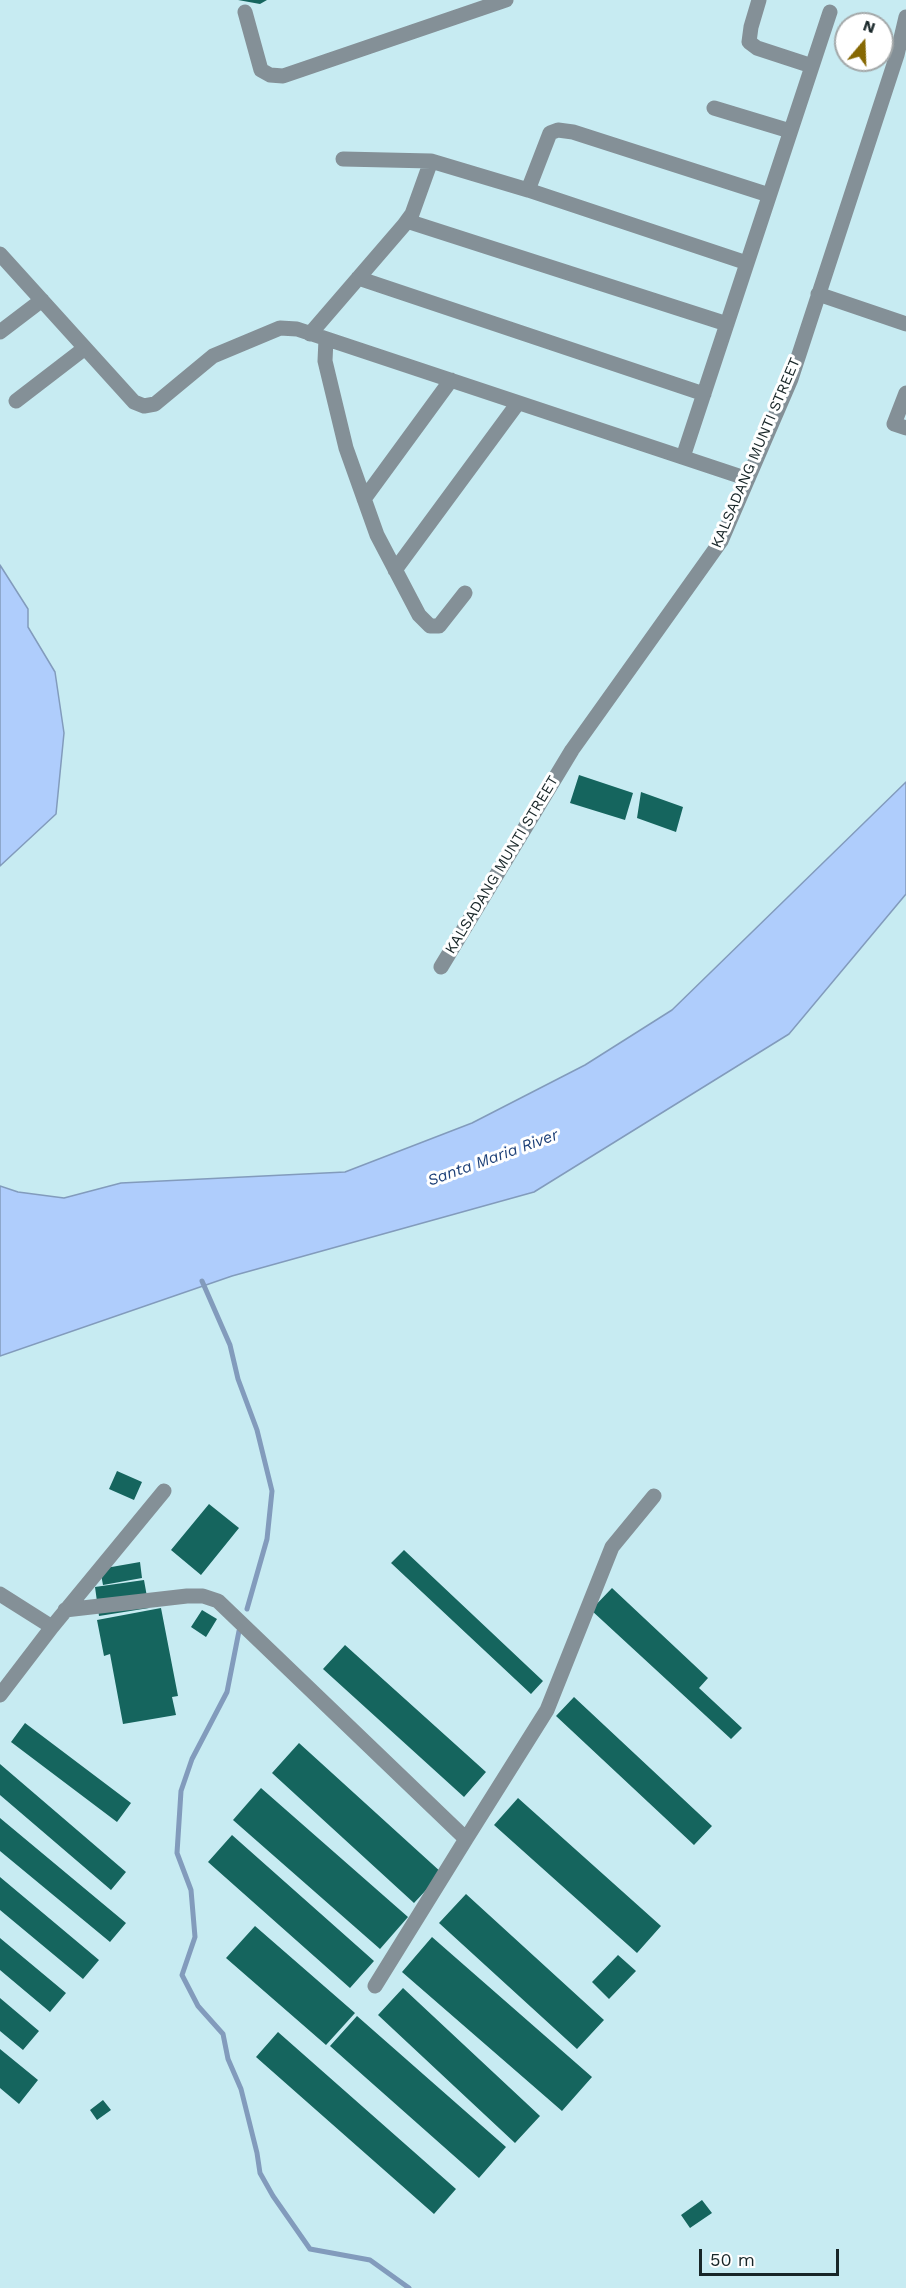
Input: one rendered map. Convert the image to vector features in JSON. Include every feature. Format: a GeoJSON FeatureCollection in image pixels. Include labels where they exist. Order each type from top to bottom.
{"type":"FeatureCollection","features":[{"type":"Feature","properties":{"kind":"street"},"geometry":{"type":"LineString","coordinates":[[245,12],[261,70],[270,75],[283,76],[506,0]]}},
{"type":"Feature","properties":{"kind":"street"},"geometry":{"type":"LineString","coordinates":[[759,0],[749,42],[757,48],[812,66]]}},
{"type":"Feature","properties":{"kind":"street"},"geometry":{"type":"LineString","coordinates":[[683,457],[830,12]]}},
{"type":"Feature","properties":{"kind":"street","name":"KALSADANG MUNTI STREET"},"geometry":{"type":"LineString","coordinates":[[441,967],[572,750],[721,541],[791,379],[818,294],[901,57],[906,17]]}},
{"type":"Feature","properties":{"kind":"street"},"geometry":{"type":"LineString","coordinates":[[714,108],[790,131]]}},
{"type":"Feature","properties":{"kind":"street"},"geometry":{"type":"LineString","coordinates":[[528,190],[550,134],[558,130],[573,132],[769,195]]}},
{"type":"Feature","properties":{"kind":"street"},"geometry":{"type":"LineString","coordinates":[[344,159],[431,161],[528,190],[747,263]]}},
{"type":"Feature","properties":{"kind":"street"},"geometry":{"type":"LineString","coordinates":[[310,334],[407,221],[431,161]]}},
{"type":"Feature","properties":{"kind":"street"},"geometry":{"type":"LineString","coordinates":[[407,221],[727,324]]}},
{"type":"Feature","properties":{"kind":"street"},"geometry":{"type":"LineString","coordinates":[[0,254],[134,402],[144,406],[155,404],[213,356],[280,328],[297,329],[748,479]]}},
{"type":"Feature","properties":{"kind":"street"},"geometry":{"type":"LineString","coordinates":[[358,278],[704,394]]}},
{"type":"Feature","properties":{"kind":"street"},"geometry":{"type":"LineString","coordinates":[[818,294],[906,324]]}},
{"type":"Feature","properties":{"kind":"street"},"geometry":{"type":"LineString","coordinates":[[0,332],[42,300]]}},
{"type":"Feature","properties":{"kind":"street"},"geometry":{"type":"LineString","coordinates":[[326,339],[325,361],[346,448],[377,535],[419,615],[430,626],[439,626],[465,593]]}},
{"type":"Feature","properties":{"kind":"street"},"geometry":{"type":"LineString","coordinates":[[16,401],[86,348]]}},
{"type":"Feature","properties":{"kind":"street"},"geometry":{"type":"LineString","coordinates":[[364,499],[451,380]]}},
{"type":"Feature","properties":{"kind":"street"},"geometry":{"type":"LineString","coordinates":[[906,393],[894,423],[906,428]]}},
{"type":"Feature","properties":{"kind":"street"},"geometry":{"type":"LineString","coordinates":[[395,570],[518,403]]}},
{"type":"Feature","properties":{"kind":"street"},"geometry":{"type":"LineString","coordinates":[[0,1695],[52,1627],[164,1491]]}},
{"type":"Feature","properties":{"kind":"street"},"geometry":{"type":"LineString","coordinates":[[375,1986],[547,1710],[612,1547],[654,1496]]}},
{"type":"Feature","properties":{"kind":"street"},"geometry":{"type":"LineString","coordinates":[[0,1594],[52,1627]]}},
{"type":"Feature","properties":{"kind":"street"},"geometry":{"type":"LineString","coordinates":[[65,1611],[187,1596],[203,1596],[218,1601],[466,1839]]}},
{"type":"Feature","properties":{"kind":"water"},"geometry":{"type":"Polygon","coordinates":[[[0,565],[28,609],[28,627],[55,672],[64,733],[56,814],[0,866],[0,565]]]}},
{"type":"Feature","properties":{"kind":"water","name":"Santa Maria River"},"geometry":{"type":"Polygon","coordinates":[[[906,782],[906,894],[789,1034],[534,1192],[232,1276],[0,1356],[0,1186],[18,1192],[64,1198],[121,1183],[345,1172],[472,1123],[585,1065],[672,1010],[906,782]]]}},
{"type":"Feature","properties":{"kind":"building"},"geometry":{"type":"Polygon","coordinates":[[[238,0],[267,0],[260,4],[238,0]]]}},
{"type":"Feature","properties":{"kind":"building"},"geometry":{"type":"Polygon","coordinates":[[[579,775],[633,793],[625,820],[570,803],[579,775]]]}},
{"type":"Feature","properties":{"kind":"building"},"geometry":{"type":"Polygon","coordinates":[[[641,792],[683,807],[676,832],[637,818],[641,792]]]}},
{"type":"Feature","properties":{"kind":"building"},"geometry":{"type":"Polygon","coordinates":[[[117,1471],[142,1482],[134,1500],[109,1489],[117,1471]]]}},
{"type":"Feature","properties":{"kind":"building"},"geometry":{"type":"Polygon","coordinates":[[[209,1504],[239,1528],[201,1575],[171,1550],[209,1504]]]}},
{"type":"Feature","properties":{"kind":"building"},"geometry":{"type":"Polygon","coordinates":[[[404,1550],[543,1681],[531,1694],[391,1563],[404,1550]]]}},
{"type":"Feature","properties":{"kind":"building"},"geometry":{"type":"Polygon","coordinates":[[[140,1562],[142,1578],[103,1585],[100,1569],[140,1562]]]}},
{"type":"Feature","properties":{"kind":"building"},"geometry":{"type":"Polygon","coordinates":[[[144,1580],[149,1608],[99,1616],[95,1587],[144,1580]]]}},
{"type":"Feature","properties":{"kind":"building"},"geometry":{"type":"Polygon","coordinates":[[[612,1588],[708,1678],[699,1688],[742,1728],[731,1739],[591,1610],[612,1588]]]}},
{"type":"Feature","properties":{"kind":"building"},"geometry":{"type":"Polygon","coordinates":[[[161,1608],[178,1696],[172,1697],[176,1715],[123,1724],[110,1654],[104,1656],[97,1620],[161,1608]]]}},
{"type":"Feature","properties":{"kind":"building"},"geometry":{"type":"Polygon","coordinates":[[[202,1610],[217,1619],[206,1637],[191,1627],[202,1610]]]}},
{"type":"Feature","properties":{"kind":"building"},"geometry":{"type":"Polygon","coordinates":[[[345,1645],[486,1772],[464,1797],[323,1669],[345,1645]]]}},
{"type":"Feature","properties":{"kind":"building"},"geometry":{"type":"Polygon","coordinates":[[[574,1697],[712,1826],[694,1845],[556,1716],[574,1697]]]}},
{"type":"Feature","properties":{"kind":"building"},"geometry":{"type":"Polygon","coordinates":[[[25,1723],[131,1803],[117,1822],[11,1742],[25,1723]]]}},
{"type":"Feature","properties":{"kind":"building"},"geometry":{"type":"Polygon","coordinates":[[[299,1743],[442,1873],[414,1903],[272,1773],[299,1743]]]}},
{"type":"Feature","properties":{"kind":"building"},"geometry":{"type":"Polygon","coordinates":[[[0,1764],[126,1872],[111,1890],[0,1795],[0,1764]]]}},
{"type":"Feature","properties":{"kind":"building"},"geometry":{"type":"Polygon","coordinates":[[[261,1788],[408,1917],[380,1949],[233,1820],[261,1788]]]}},
{"type":"Feature","properties":{"kind":"building"},"geometry":{"type":"Polygon","coordinates":[[[518,1798],[661,1926],[637,1953],[494,1825],[518,1798]]]}},
{"type":"Feature","properties":{"kind":"building"},"geometry":{"type":"Polygon","coordinates":[[[0,1818],[126,1923],[110,1942],[0,1851],[0,1818]]]}},
{"type":"Feature","properties":{"kind":"building"},"geometry":{"type":"Polygon","coordinates":[[[232,1835],[374,1961],[350,1988],[208,1862],[232,1835]]]}},
{"type":"Feature","properties":{"kind":"building"},"geometry":{"type":"Polygon","coordinates":[[[0,1877],[99,1960],[83,1979],[0,1910],[0,1877]]]}},
{"type":"Feature","properties":{"kind":"building"},"geometry":{"type":"Polygon","coordinates":[[[466,1894],[604,2020],[577,2049],[439,1923],[466,1894]]]}},
{"type":"Feature","properties":{"kind":"building"},"geometry":{"type":"Polygon","coordinates":[[[255,1926],[355,2013],[326,2045],[226,1958],[255,1926]]]}},
{"type":"Feature","properties":{"kind":"building"},"geometry":{"type":"Polygon","coordinates":[[[432,1937],[592,2077],[562,2111],[402,1972],[432,1937]]]}},
{"type":"Feature","properties":{"kind":"building"},"geometry":{"type":"Polygon","coordinates":[[[0,1938],[66,1993],[50,2012],[0,1970],[0,1938]]]}},
{"type":"Feature","properties":{"kind":"building"},"geometry":{"type":"Polygon","coordinates":[[[618,1955],[636,1971],[609,1999],[592,1982],[618,1955]]]}},
{"type":"Feature","properties":{"kind":"building"},"geometry":{"type":"Polygon","coordinates":[[[403,1988],[540,2116],[515,2143],[378,2015],[403,1988]]]}},
{"type":"Feature","properties":{"kind":"building"},"geometry":{"type":"Polygon","coordinates":[[[0,1998],[39,2031],[23,2050],[0,2031],[0,1998]]]}},
{"type":"Feature","properties":{"kind":"building"},"geometry":{"type":"Polygon","coordinates":[[[357,2016],[506,2147],[479,2178],[330,2046],[357,2016]]]}},
{"type":"Feature","properties":{"kind":"building"},"geometry":{"type":"Polygon","coordinates":[[[278,2032],[456,2189],[434,2214],[256,2057],[278,2032]]]}},
{"type":"Feature","properties":{"kind":"building"},"geometry":{"type":"Polygon","coordinates":[[[0,2049],[38,2080],[19,2104],[0,2088],[0,2049]]]}},
{"type":"Feature","properties":{"kind":"building"},"geometry":{"type":"Polygon","coordinates":[[[103,2100],[111,2110],[97,2120],[90,2110],[103,2100]]]}},
{"type":"Feature","properties":{"kind":"building"},"geometry":{"type":"Polygon","coordinates":[[[702,2200],[712,2213],[690,2228],[681,2215],[702,2200]]]}},
{"type":"Feature","properties":{"kind":"waterway"},"geometry":{"type":"LineString","coordinates":[[202,1281],[230,1345],[238,1379],[257,1430],[272,1491],[267,1539],[247,1609]]}},
{"type":"Feature","properties":{"kind":"waterway"},"geometry":{"type":"LineString","coordinates":[[239,1631],[227,1692],[192,1759],[181,1791],[177,1853],[191,1890],[195,1937],[182,1975],[198,2006],[223,2034],[228,2059],[241,2089],[260,2173],[310,2249],[370,2260],[409,2288]]}}]}
